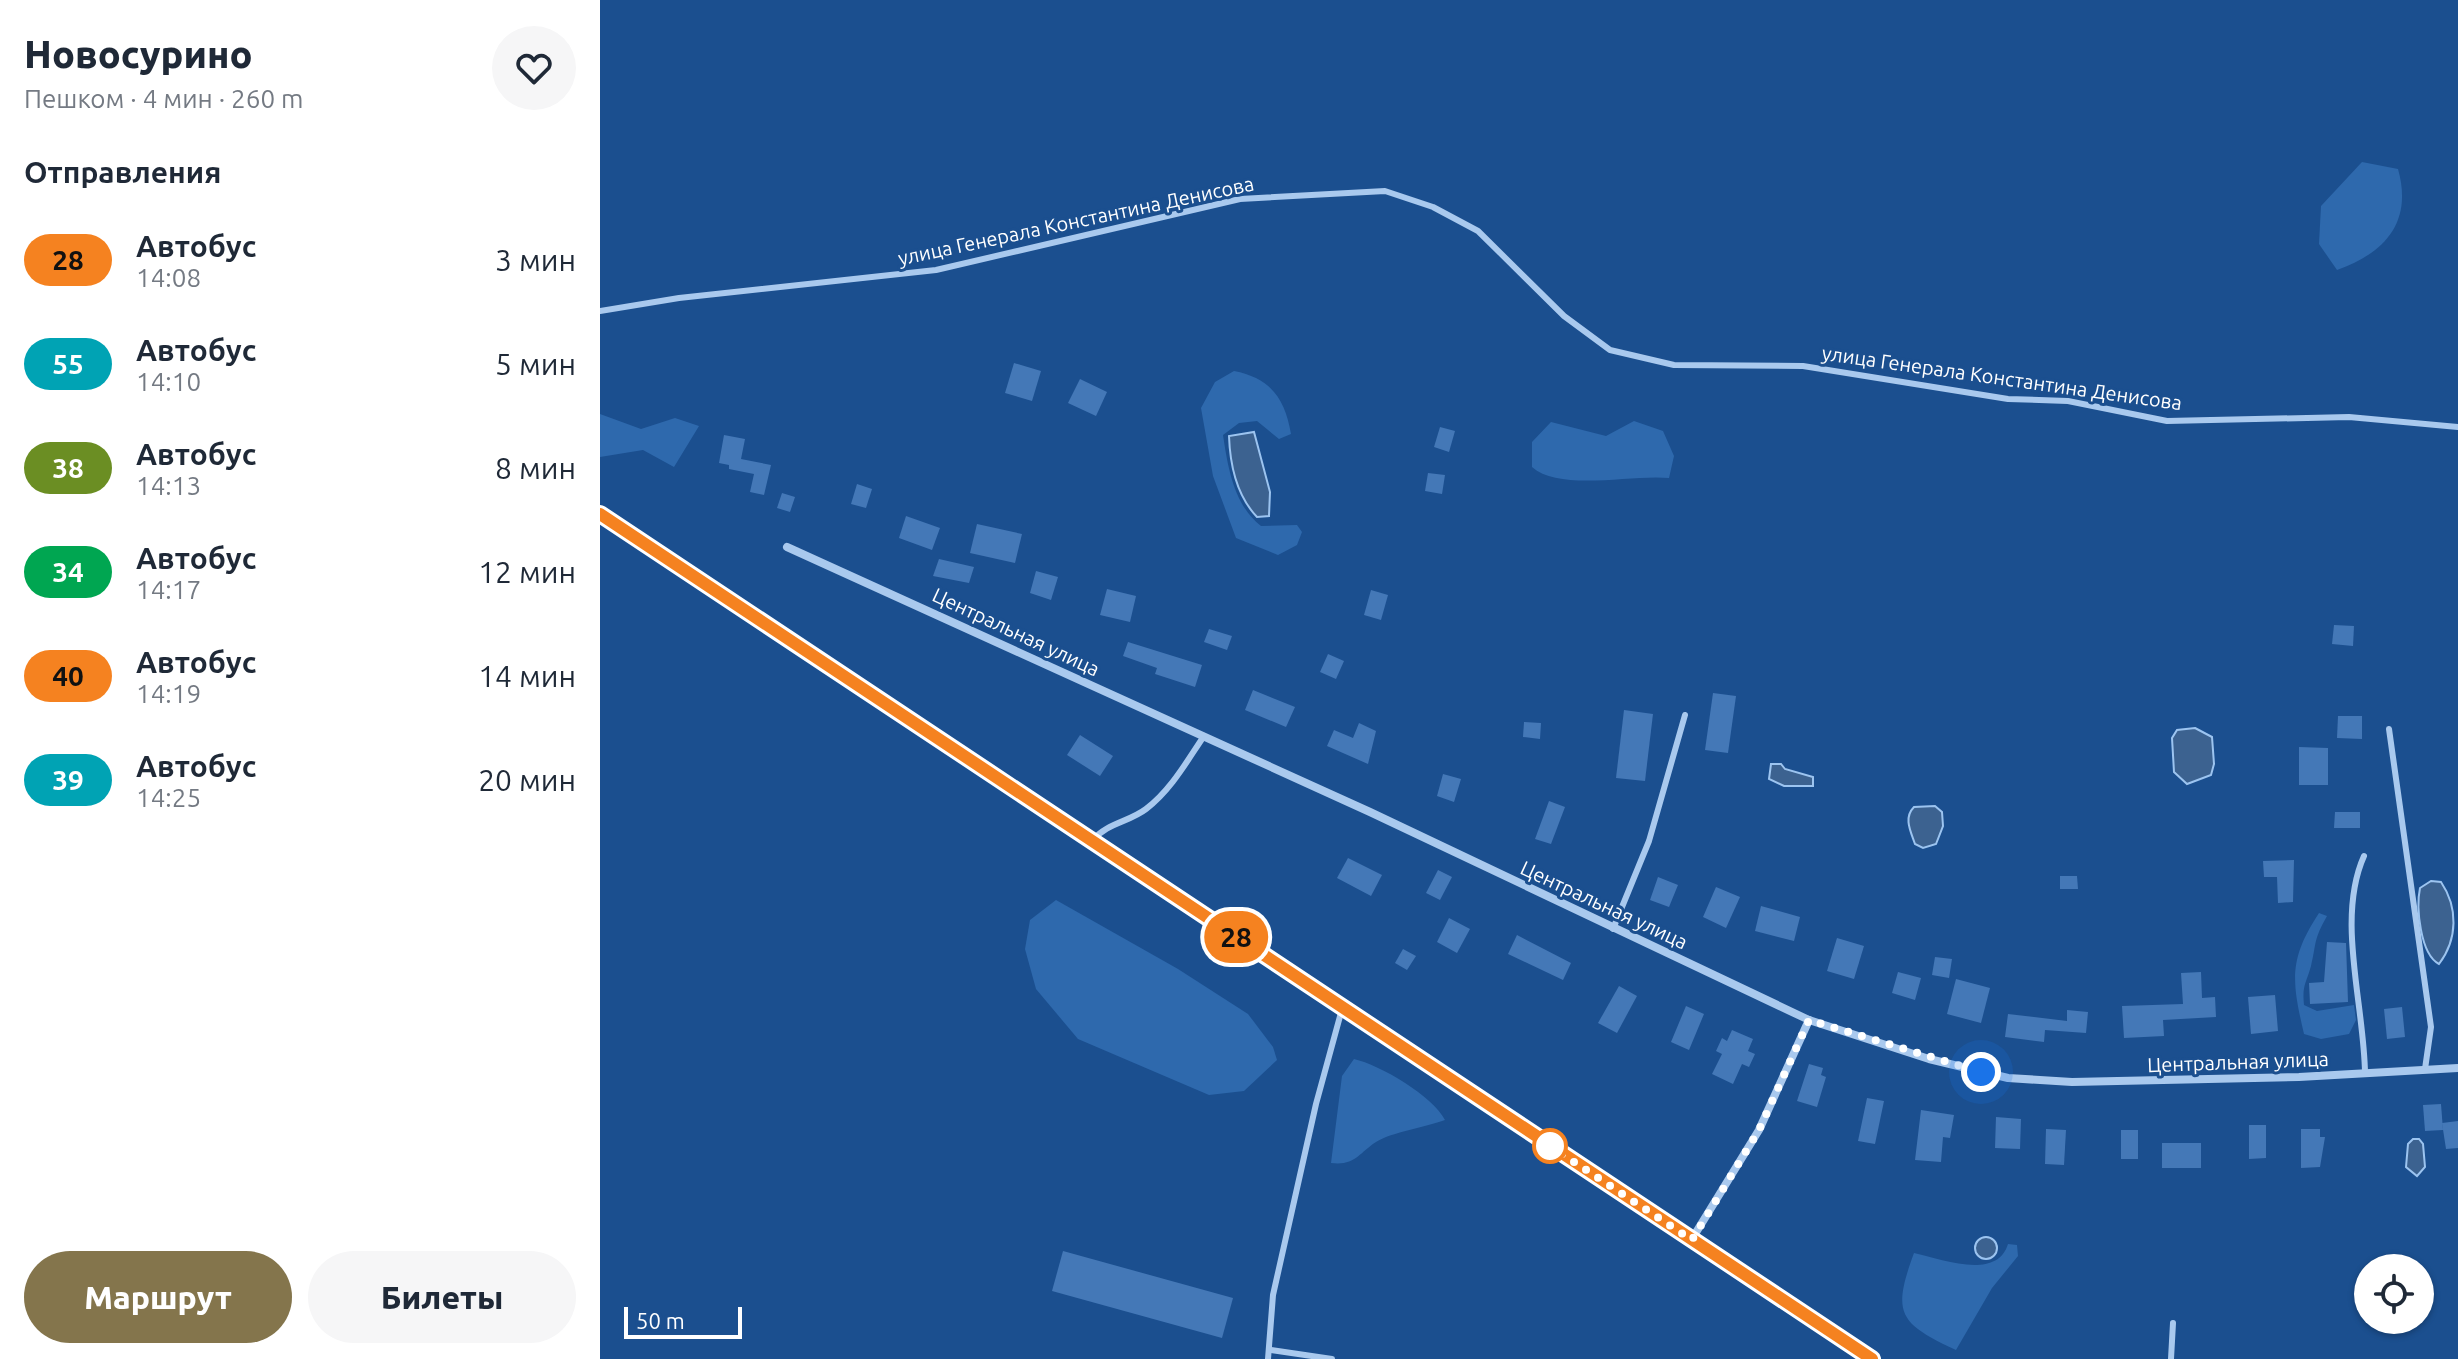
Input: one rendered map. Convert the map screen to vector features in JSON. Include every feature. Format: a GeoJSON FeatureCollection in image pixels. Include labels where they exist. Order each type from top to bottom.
{"type":"FeatureCollection","features":[{"type":"Feature","properties":{"kind":"main road"},"geometry":{"type":"LineString","coordinates":[[600,514],[1872,1359]]}},
{"type":"Feature","properties":{"kind":"street","name":"Центральная улица"},"geometry":{"type":"LineString","coordinates":[[787,547],[1204,736],[1809,1020],[1929,1059],[2036,1081],[2299,1077],[2458,1068]]}},
{"type":"Feature","properties":{"kind":"street"},"geometry":{"type":"LineString","coordinates":[[1692,1240],[1759,1130],[1809,1020]]}},
{"type":"Feature","properties":{"kind":"lane","name":"улица Генерала Константина Денисова"},"geometry":{"type":"LineString","coordinates":[[600,311],[679,298],[936,270],[1240,199],[1385,191],[1433,207],[1478,231],[1564,316],[1610,350],[1674,365],[1803,366],[2008,399],[2068,401],[2167,421],[2349,417],[2458,427]]}},
{"type":"Feature","properties":{"kind":"lane"},"geometry":{"type":"LineString","coordinates":[[1613,929],[1649,841],[1685,715]]}},
{"type":"Feature","properties":{"kind":"lane"},"geometry":{"type":"LineString","coordinates":[[2389,729],[2431,1027],[2425,1069]]}},
{"type":"Feature","properties":{"kind":"lane"},"geometry":{"type":"LineString","coordinates":[[1092,841],[1101,831],[1145,809],[1176,778],[1204,736]]}},
{"type":"Feature","properties":{"kind":"lane"},"geometry":{"type":"LineString","coordinates":[[2364,856],[2354,878],[2350,917],[2364,1033],[2365,1073]]}},
{"type":"Feature","properties":{"kind":"lane"},"geometry":{"type":"LineString","coordinates":[[1268,1359],[1273,1295],[1316,1104],[1342,1009]]}},
{"type":"Feature","properties":{"kind":"lane"},"geometry":{"type":"LineString","coordinates":[[2171,1359],[2173,1323]]}},
{"type":"Feature","properties":{"kind":"lane"},"geometry":{"type":"LineString","coordinates":[[1271,1350],[1332,1359]]}},
{"type":"Feature","properties":{"kind":"shaded area"},"geometry":{"type":"Polygon","coordinates":[[[2362,162],[2398,169],[2402,205],[2398,220],[2381,245],[2337,270],[2319,244],[2321,206],[2362,162]]]}},
{"type":"Feature","properties":{"kind":"shaded area"},"geometry":{"type":"Polygon","coordinates":[[[1234,371],[1257,379],[1274,392],[1288,421],[1291,434],[1279,439],[1257,421],[1239,423],[1223,435],[1234,485],[1244,508],[1261,526],[1297,525],[1302,532],[1297,545],[1278,555],[1236,538],[1213,476],[1201,408],[1215,382],[1234,371]]]}},
{"type":"Feature","properties":{"kind":"shaded area"},"geometry":{"type":"Polygon","coordinates":[[[600,414],[641,429],[675,418],[699,426],[674,467],[643,450],[600,457],[600,414]]]}},
{"type":"Feature","properties":{"kind":"shaded area"},"geometry":{"type":"Polygon","coordinates":[[[1634,421],[1663,431],[1674,456],[1669,478],[1560,479],[1532,467],[1532,442],[1551,422],[1606,436],[1634,421]]]}},
{"type":"Feature","properties":{"kind":"shaded area"},"geometry":{"type":"Polygon","coordinates":[[[1254,432],[1270,492],[1269,516],[1257,517],[1244,500],[1231,458],[1229,436],[1254,432]]]}},
{"type":"Feature","properties":{"kind":"shaded area"},"geometry":{"type":"Polygon","coordinates":[[[2195,728],[2212,737],[2214,764],[2211,775],[2187,784],[2174,772],[2172,738],[2177,730],[2195,728]]]}},
{"type":"Feature","properties":{"kind":"shaded area"},"geometry":{"type":"Polygon","coordinates":[[[1771,764],[1781,764],[1785,769],[1813,777],[1813,786],[1784,786],[1769,779],[1771,764]]]}},
{"type":"Feature","properties":{"kind":"shaded area"},"geometry":{"type":"Polygon","coordinates":[[[1935,806],[1942,812],[1943,826],[1936,844],[1923,848],[1915,844],[1909,816],[1914,807],[1935,806]]]}},
{"type":"Feature","properties":{"kind":"shaded area"},"geometry":{"type":"Polygon","coordinates":[[[2431,881],[2441,882],[2453,912],[2450,944],[2439,964],[2427,951],[2419,918],[2420,888],[2431,881]]]}},
{"type":"Feature","properties":{"kind":"shaded area"},"geometry":{"type":"Polygon","coordinates":[[[1056,900],[1178,969],[1248,1014],[1273,1047],[1277,1060],[1244,1091],[1209,1095],[1078,1039],[1036,989],[1025,949],[1030,920],[1056,900]]]}},
{"type":"Feature","properties":{"kind":"shaded area"},"geometry":{"type":"Polygon","coordinates":[[[2319,913],[2327,916],[2316,941],[2304,989],[2304,1005],[2317,1011],[2354,1005],[2356,1020],[2349,1034],[2321,1039],[2304,1034],[2295,985],[2297,958],[2319,913]]]}},
{"type":"Feature","properties":{"kind":"shaded area"},"geometry":{"type":"Polygon","coordinates":[[[1354,1059],[1405,1083],[1429,1101],[1445,1120],[1383,1138],[1346,1163],[1331,1163],[1342,1076],[1354,1059]]]}},
{"type":"Feature","properties":{"kind":"shaded area"},"geometry":{"type":"Polygon","coordinates":[[[2413,1139],[2419,1139],[2423,1144],[2425,1167],[2417,1176],[2406,1167],[2408,1144],[2413,1139]]]}},
{"type":"Feature","properties":{"kind":"shaded area"},"geometry":{"type":"Polygon","coordinates":[[[1986,1237],[1994,1240],[1997,1248],[1994,1256],[1986,1259],[1978,1256],[1975,1248],[1978,1240],[1986,1237]]]}},
{"type":"Feature","properties":{"kind":"shaded area"},"geometry":{"type":"Polygon","coordinates":[[[2008,1244],[2017,1245],[2018,1256],[1992,1288],[1956,1350],[1911,1323],[1902,1303],[1914,1253],[1953,1263],[1981,1265],[2002,1255],[2008,1244]]]}},
{"type":"Feature","properties":{"kind":"building"},"geometry":{"type":"Polygon","coordinates":[[[1014,363],[1041,371],[1032,401],[1005,393],[1014,363]]]}},
{"type":"Feature","properties":{"kind":"building"},"geometry":{"type":"Polygon","coordinates":[[[1080,379],[1107,392],[1096,416],[1068,403],[1080,379]]]}},
{"type":"Feature","properties":{"kind":"building"},"geometry":{"type":"Polygon","coordinates":[[[1440,427],[1455,431],[1449,452],[1434,447],[1440,427]]]}},
{"type":"Feature","properties":{"kind":"building"},"geometry":{"type":"Polygon","coordinates":[[[724,435],[745,439],[741,459],[771,465],[764,495],[750,492],[754,474],[729,469],[729,465],[719,463],[724,435]]]}},
{"type":"Feature","properties":{"kind":"building"},"geometry":{"type":"Polygon","coordinates":[[[1428,473],[1445,475],[1442,494],[1425,491],[1428,473]]]}},
{"type":"Feature","properties":{"kind":"building"},"geometry":{"type":"Polygon","coordinates":[[[857,484],[872,489],[866,508],[851,504],[857,484]]]}},
{"type":"Feature","properties":{"kind":"building"},"geometry":{"type":"Polygon","coordinates":[[[782,493],[795,497],[790,512],[777,508],[782,493]]]}},
{"type":"Feature","properties":{"kind":"building"},"geometry":{"type":"Polygon","coordinates":[[[906,516],[940,528],[932,550],[899,538],[906,516]]]}},
{"type":"Feature","properties":{"kind":"building"},"geometry":{"type":"Polygon","coordinates":[[[977,524],[1022,534],[1015,563],[970,553],[977,524]]]}},
{"type":"Feature","properties":{"kind":"building"},"geometry":{"type":"Polygon","coordinates":[[[939,559],[974,567],[969,583],[933,576],[939,559]]]}},
{"type":"Feature","properties":{"kind":"building"},"geometry":{"type":"Polygon","coordinates":[[[1036,571],[1058,577],[1051,600],[1030,593],[1036,571]]]}},
{"type":"Feature","properties":{"kind":"building"},"geometry":{"type":"Polygon","coordinates":[[[1107,589],[1136,596],[1130,622],[1100,615],[1107,589]]]}},
{"type":"Feature","properties":{"kind":"building"},"geometry":{"type":"Polygon","coordinates":[[[1371,590],[1388,595],[1381,620],[1364,615],[1371,590]]]}},
{"type":"Feature","properties":{"kind":"building"},"geometry":{"type":"Polygon","coordinates":[[[2334,625],[2354,626],[2353,646],[2332,644],[2334,625]]]}},
{"type":"Feature","properties":{"kind":"building"},"geometry":{"type":"Polygon","coordinates":[[[1209,629],[1232,636],[1227,650],[1204,642],[1209,629]]]}},
{"type":"Feature","properties":{"kind":"building"},"geometry":{"type":"Polygon","coordinates":[[[1128,642],[1202,665],[1195,687],[1155,674],[1157,668],[1123,656],[1128,642]]]}},
{"type":"Feature","properties":{"kind":"building"},"geometry":{"type":"Polygon","coordinates":[[[1328,654],[1344,661],[1336,679],[1320,672],[1328,654]]]}},
{"type":"Feature","properties":{"kind":"building"},"geometry":{"type":"Polygon","coordinates":[[[1253,690],[1295,707],[1286,727],[1245,710],[1253,690]]]}},
{"type":"Feature","properties":{"kind":"building"},"geometry":{"type":"Polygon","coordinates":[[[1713,693],[1736,696],[1728,753],[1705,750],[1713,693]]]}},
{"type":"Feature","properties":{"kind":"building"},"geometry":{"type":"Polygon","coordinates":[[[1624,710],[1653,714],[1645,781],[1616,778],[1624,710]]]}},
{"type":"Feature","properties":{"kind":"building"},"geometry":{"type":"Polygon","coordinates":[[[2338,716],[2362,716],[2362,739],[2337,738],[2338,716]]]}},
{"type":"Feature","properties":{"kind":"building"},"geometry":{"type":"Polygon","coordinates":[[[1524,722],[1541,723],[1540,739],[1523,737],[1524,722]]]}},
{"type":"Feature","properties":{"kind":"building"},"geometry":{"type":"Polygon","coordinates":[[[1359,723],[1376,731],[1368,764],[1327,746],[1334,730],[1353,738],[1359,723]]]}},
{"type":"Feature","properties":{"kind":"building"},"geometry":{"type":"Polygon","coordinates":[[[1080,735],[1113,756],[1100,776],[1067,755],[1080,735]]]}},
{"type":"Feature","properties":{"kind":"building"},"geometry":{"type":"Polygon","coordinates":[[[2299,747],[2328,748],[2328,785],[2299,785],[2299,747]]]}},
{"type":"Feature","properties":{"kind":"building"},"geometry":{"type":"Polygon","coordinates":[[[1443,774],[1461,779],[1454,802],[1437,796],[1443,774]]]}},
{"type":"Feature","properties":{"kind":"building"},"geometry":{"type":"Polygon","coordinates":[[[1549,801],[1565,807],[1551,844],[1535,839],[1549,801]]]}},
{"type":"Feature","properties":{"kind":"building"},"geometry":{"type":"Polygon","coordinates":[[[2335,812],[2360,812],[2360,828],[2334,828],[2335,812]]]}},
{"type":"Feature","properties":{"kind":"building"},"geometry":{"type":"Polygon","coordinates":[[[1348,858],[1382,875],[1371,896],[1337,878],[1348,858]]]}},
{"type":"Feature","properties":{"kind":"building"},"geometry":{"type":"Polygon","coordinates":[[[2294,860],[2293,902],[2278,903],[2277,877],[2264,877],[2263,861],[2294,860]]]}},
{"type":"Feature","properties":{"kind":"building"},"geometry":{"type":"Polygon","coordinates":[[[1438,870],[1452,877],[1440,900],[1426,893],[1438,870]]]}},
{"type":"Feature","properties":{"kind":"building"},"geometry":{"type":"Polygon","coordinates":[[[2060,876],[2077,876],[2078,889],[2060,889],[2060,876]]]}},
{"type":"Feature","properties":{"kind":"building"},"geometry":{"type":"Polygon","coordinates":[[[1658,877],[1678,885],[1669,907],[1650,900],[1658,877]]]}},
{"type":"Feature","properties":{"kind":"building"},"geometry":{"type":"Polygon","coordinates":[[[1716,887],[1740,897],[1726,928],[1703,917],[1716,887]]]}},
{"type":"Feature","properties":{"kind":"building"},"geometry":{"type":"Polygon","coordinates":[[[1761,906],[1800,917],[1794,941],[1755,931],[1761,906]]]}},
{"type":"Feature","properties":{"kind":"building"},"geometry":{"type":"Polygon","coordinates":[[[1449,918],[1470,929],[1457,953],[1437,942],[1449,918]]]}},
{"type":"Feature","properties":{"kind":"building"},"geometry":{"type":"Polygon","coordinates":[[[1517,935],[1571,963],[1563,980],[1508,954],[1517,935]]]}},
{"type":"Feature","properties":{"kind":"building"},"geometry":{"type":"Polygon","coordinates":[[[1837,938],[1864,946],[1854,979],[1827,971],[1837,938]]]}},
{"type":"Feature","properties":{"kind":"building"},"geometry":{"type":"Polygon","coordinates":[[[2327,942],[2346,943],[2348,1002],[2310,1004],[2309,983],[2324,982],[2327,942]]]}},
{"type":"Feature","properties":{"kind":"building"},"geometry":{"type":"Polygon","coordinates":[[[1403,949],[1416,956],[1407,970],[1395,963],[1403,949]]]}},
{"type":"Feature","properties":{"kind":"building"},"geometry":{"type":"Polygon","coordinates":[[[1935,957],[1952,959],[1949,978],[1932,975],[1935,957]]]}},
{"type":"Feature","properties":{"kind":"building"},"geometry":{"type":"Polygon","coordinates":[[[1898,972],[1921,978],[1915,1000],[1892,993],[1898,972]]]}},
{"type":"Feature","properties":{"kind":"building"},"geometry":{"type":"Polygon","coordinates":[[[2201,972],[2202,998],[2215,997],[2216,1017],[2163,1020],[2164,1036],[2124,1038],[2122,1006],[2183,1004],[2181,973],[2201,972]]]}},
{"type":"Feature","properties":{"kind":"building"},"geometry":{"type":"Polygon","coordinates":[[[1956,979],[1990,988],[1981,1023],[1947,1014],[1956,979]]]}},
{"type":"Feature","properties":{"kind":"building"},"geometry":{"type":"Polygon","coordinates":[[[1619,986],[1637,996],[1617,1033],[1598,1023],[1619,986]]]}},
{"type":"Feature","properties":{"kind":"building"},"geometry":{"type":"Polygon","coordinates":[[[2275,995],[2278,1031],[2251,1034],[2248,997],[2275,995]]]}},
{"type":"Feature","properties":{"kind":"building"},"geometry":{"type":"Polygon","coordinates":[[[1686,1006],[1704,1014],[1689,1050],[1671,1042],[1686,1006]]]}},
{"type":"Feature","properties":{"kind":"building"},"geometry":{"type":"Polygon","coordinates":[[[2402,1007],[2405,1037],[2387,1039],[2384,1009],[2402,1007]]]}},
{"type":"Feature","properties":{"kind":"building"},"geometry":{"type":"Polygon","coordinates":[[[2067,1010],[2088,1012],[2086,1033],[2045,1030],[2044,1042],[2005,1037],[2008,1014],[2067,1021],[2067,1010]]]}},
{"type":"Feature","properties":{"kind":"building"},"geometry":{"type":"Polygon","coordinates":[[[1732,1030],[1753,1039],[1748,1051],[1755,1054],[1749,1067],[1742,1064],[1733,1084],[1712,1074],[1722,1054],[1716,1051],[1722,1038],[1727,1041],[1732,1030]]]}},
{"type":"Feature","properties":{"kind":"building"},"geometry":{"type":"Polygon","coordinates":[[[1809,1064],[1823,1068],[1821,1075],[1826,1077],[1817,1107],[1797,1101],[1809,1064]]]}},
{"type":"Feature","properties":{"kind":"building"},"geometry":{"type":"Polygon","coordinates":[[[1867,1098],[1884,1101],[1875,1144],[1858,1141],[1867,1098]]]}},
{"type":"Feature","properties":{"kind":"building"},"geometry":{"type":"Polygon","coordinates":[[[2441,1104],[2443,1130],[2425,1131],[2423,1105],[2441,1104]]]}},
{"type":"Feature","properties":{"kind":"building"},"geometry":{"type":"Polygon","coordinates":[[[1921,1110],[1954,1115],[1950,1138],[1943,1137],[1941,1162],[1915,1160],[1921,1110]]]}},
{"type":"Feature","properties":{"kind":"building"},"geometry":{"type":"Polygon","coordinates":[[[1996,1117],[2021,1119],[2020,1149],[1995,1148],[1996,1117]]]}},
{"type":"Feature","properties":{"kind":"building"},"geometry":{"type":"Polygon","coordinates":[[[2458,1121],[2458,1148],[2446,1149],[2442,1123],[2458,1121]]]}},
{"type":"Feature","properties":{"kind":"building"},"geometry":{"type":"Polygon","coordinates":[[[2249,1125],[2266,1125],[2266,1158],[2249,1159],[2249,1125]]]}},
{"type":"Feature","properties":{"kind":"building"},"geometry":{"type":"Polygon","coordinates":[[[2046,1129],[2066,1130],[2064,1165],[2045,1164],[2046,1129]]]}},
{"type":"Feature","properties":{"kind":"building"},"geometry":{"type":"Polygon","coordinates":[[[2301,1129],[2320,1129],[2320,1137],[2325,1137],[2320,1167],[2301,1168],[2301,1129]]]}},
{"type":"Feature","properties":{"kind":"building"},"geometry":{"type":"Polygon","coordinates":[[[2121,1130],[2138,1130],[2138,1159],[2121,1159],[2121,1130]]]}},
{"type":"Feature","properties":{"kind":"building"},"geometry":{"type":"Polygon","coordinates":[[[2162,1143],[2201,1143],[2201,1168],[2162,1168],[2162,1143]]]}},
{"type":"Feature","properties":{"kind":"building"},"geometry":{"type":"Polygon","coordinates":[[[1063,1251],[1233,1298],[1222,1338],[1052,1291],[1063,1251]]]}},
{"type":"Feature","properties":{"kind":"bus line","name":"28"},"geometry":{"type":"LineString","coordinates":[[600,514],[1872,1359]]}},
{"type":"Feature","properties":{"kind":"route"},"geometry":{"type":"LineString","coordinates":[[1550,1146],[1692,1240],[1759,1130],[1809,1020],[1929,1059],[1981,1072]]}}]}
